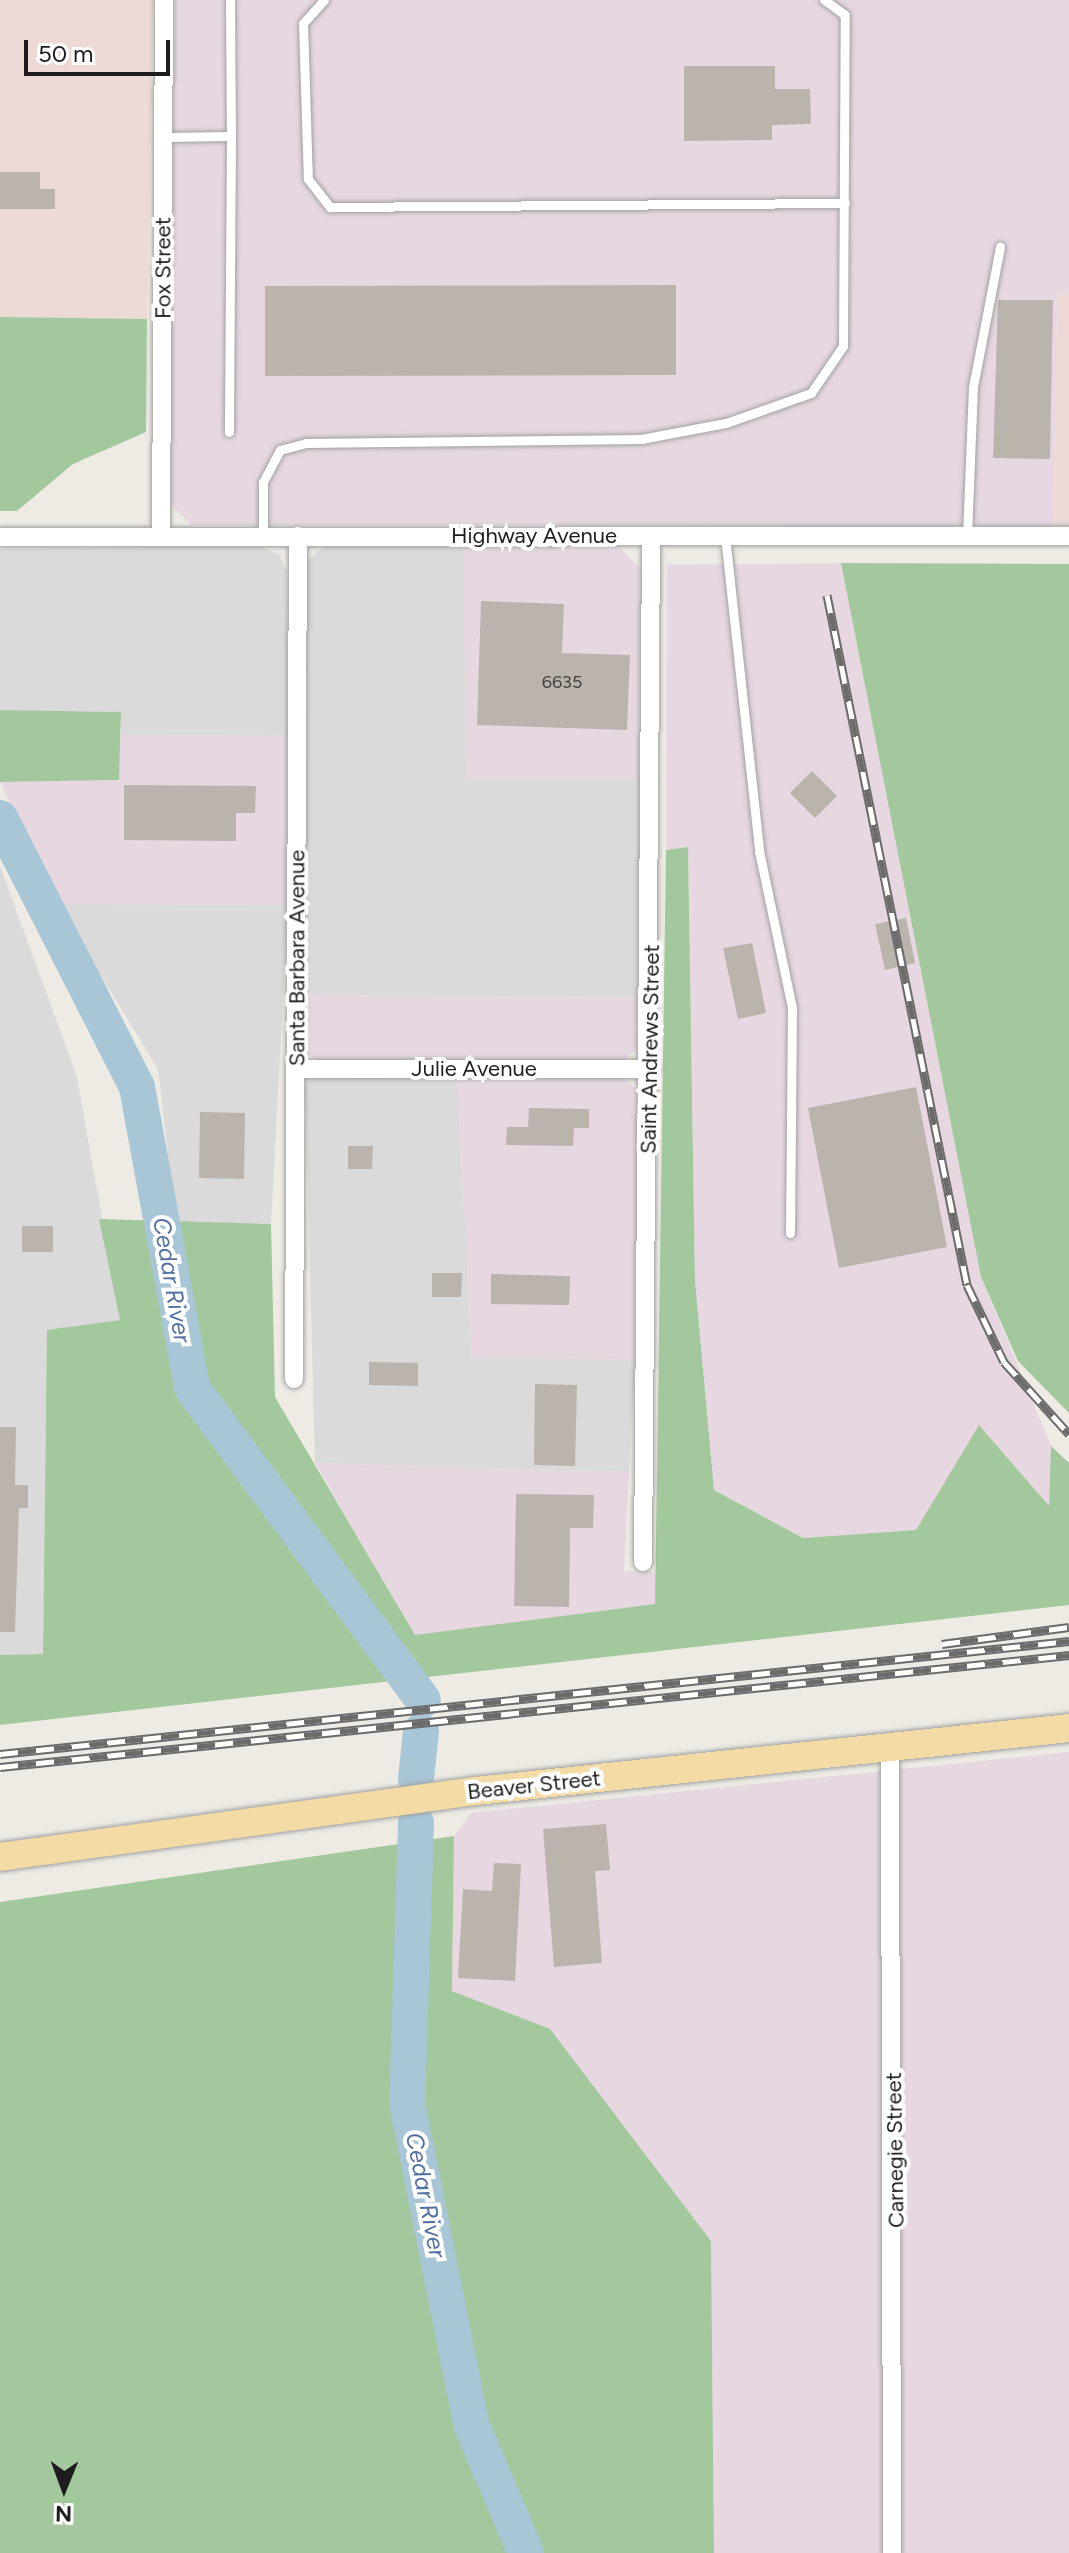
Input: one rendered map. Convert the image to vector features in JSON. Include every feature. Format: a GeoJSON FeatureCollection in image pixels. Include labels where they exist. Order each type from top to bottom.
{"type":"FeatureCollection","features":[{"type":"Feature","properties":{"kind":"main road","name":"Beaver Street"},"geometry":{"type":"LineString","coordinates":[[0,1857],[461,1793],[1069,1728]]}},
{"type":"Feature","properties":{"kind":"street","name":"Fox Street"},"geometry":{"type":"LineString","coordinates":[[161,536],[164,0]]}},
{"type":"Feature","properties":{"kind":"street","name":"Santa Barbara Avenue"},"geometry":{"type":"LineString","coordinates":[[294,1379],[298,536]]}},
{"type":"Feature","properties":{"kind":"street","name":"Saint Andrews Street"},"geometry":{"type":"LineString","coordinates":[[643,1562],[650,1069],[651,536]]}},
{"type":"Feature","properties":{"kind":"street","name":"Highway Avenue"},"geometry":{"type":"LineString","coordinates":[[0,537],[1069,536]]}},
{"type":"Feature","properties":{"kind":"street","name":"Julie Avenue"},"geometry":{"type":"LineString","coordinates":[[297,1069],[650,1069]]}},
{"type":"Feature","properties":{"kind":"street","name":"Carnegie Street"},"geometry":{"type":"LineString","coordinates":[[890,1747],[892,2553]]}},
{"type":"Feature","properties":{"kind":"lane"},"geometry":{"type":"LineString","coordinates":[[229,432],[230,0]]}},
{"type":"Feature","properties":{"kind":"lane"},"geometry":{"type":"LineString","coordinates":[[324,0],[303,23],[305,101],[308,179],[330,207],[845,203]]}},
{"type":"Feature","properties":{"kind":"lane"},"geometry":{"type":"LineString","coordinates":[[263,536],[263,482],[280,450],[306,443],[641,439],[726,423],[811,393],[843,346],[845,15],[824,0]]}},
{"type":"Feature","properties":{"kind":"lane"},"geometry":{"type":"LineString","coordinates":[[164,137],[231,136]]}},
{"type":"Feature","properties":{"kind":"lane"},"geometry":{"type":"LineString","coordinates":[[967,536],[973,387],[1000,247]]}},
{"type":"Feature","properties":{"kind":"lane"},"geometry":{"type":"LineString","coordinates":[[725,536],[759,851],[792,1007],[790,1233]]}},
{"type":"Feature","properties":{"kind":"shaded area"},"geometry":{"type":"Polygon","coordinates":[[[0,0],[153,0],[147,319],[0,317],[0,0]]]}},
{"type":"Feature","properties":{"kind":"shaded area"},"geometry":{"type":"Polygon","coordinates":[[[175,0],[1069,0],[1069,293],[1057,293],[1053,526],[191,525],[169,502],[175,0]]]}},
{"type":"Feature","properties":{"kind":"shaded area"},"geometry":{"type":"Polygon","coordinates":[[[1057,293],[1069,293],[1069,526],[1053,526],[1057,293]]]}},
{"type":"Feature","properties":{"kind":"shaded area"},"geometry":{"type":"Polygon","coordinates":[[[327,544],[464,546],[465,778],[644,778],[641,997],[305,995],[307,561],[327,544]]]}},
{"type":"Feature","properties":{"kind":"shaded area"},"geometry":{"type":"Polygon","coordinates":[[[617,545],[643,571],[644,778],[465,778],[464,546],[617,545]]]}},
{"type":"Feature","properties":{"kind":"shaded area"},"geometry":{"type":"Polygon","coordinates":[[[261,546],[279,555],[287,572],[289,736],[121,735],[121,712],[0,710],[0,549],[261,546]]]}},
{"type":"Feature","properties":{"kind":"shaded area"},"geometry":{"type":"Polygon","coordinates":[[[841,563],[981,1277],[1051,1446],[1049,1507],[917,1530],[803,1538],[714,1490],[695,1281],[688,847],[666,850],[667,565],[841,563]]]}},
{"type":"Feature","properties":{"kind":"shaded area"},"geometry":{"type":"Polygon","coordinates":[[[121,735],[289,736],[288,905],[57,904],[0,782],[118,780],[121,735]]]}},
{"type":"Feature","properties":{"kind":"shaded area"},"geometry":{"type":"Polygon","coordinates":[[[0,866],[77,1077],[120,1320],[47,1331],[43,1654],[0,1655],[0,866]]]}},
{"type":"Feature","properties":{"kind":"shaded area"},"geometry":{"type":"Polygon","coordinates":[[[57,904],[288,905],[271,1224],[176,1222],[158,1069],[57,904]]]}},
{"type":"Feature","properties":{"kind":"shaded area"},"geometry":{"type":"Polygon","coordinates":[[[305,995],[641,997],[641,1045],[621,1062],[321,1062],[305,1053],[305,995]]]}},
{"type":"Feature","properties":{"kind":"shaded area"},"geometry":{"type":"Polygon","coordinates":[[[457,1078],[472,1357],[635,1360],[629,1472],[315,1463],[305,1079],[457,1078]]]}},
{"type":"Feature","properties":{"kind":"shaded area"},"geometry":{"type":"Polygon","coordinates":[[[457,1078],[626,1079],[640,1093],[635,1360],[472,1357],[457,1078]]]}},
{"type":"Feature","properties":{"kind":"shaded area"},"geometry":{"type":"Polygon","coordinates":[[[315,1463],[629,1472],[624,1571],[656,1572],[656,1604],[415,1636],[315,1463]]]}},
{"type":"Feature","properties":{"kind":"shaded area"},"geometry":{"type":"Polygon","coordinates":[[[1069,1752],[1069,2553],[714,2553],[711,2241],[452,1991],[454,1836],[471,1813],[1069,1752]]]}},
{"type":"Feature","properties":{"kind":"green space"},"geometry":{"type":"Polygon","coordinates":[[[0,317],[147,319],[146,432],[73,464],[17,511],[0,511],[0,317]]]}},
{"type":"Feature","properties":{"kind":"green space"},"geometry":{"type":"Polygon","coordinates":[[[841,563],[1069,564],[1069,1413],[1018,1361],[981,1277],[841,563]]]}},
{"type":"Feature","properties":{"kind":"green space"},"geometry":{"type":"Polygon","coordinates":[[[0,710],[121,712],[119,780],[0,782],[0,710]]]}},
{"type":"Feature","properties":{"kind":"green space"},"geometry":{"type":"Polygon","coordinates":[[[688,847],[695,1281],[714,1490],[803,1538],[916,1530],[979,1425],[1049,1506],[1051,1446],[1069,1463],[1069,1605],[0,1725],[0,1655],[43,1654],[47,1330],[120,1320],[99,1219],[271,1224],[275,1397],[415,1635],[655,1604],[666,850],[688,847]]]}},
{"type":"Feature","properties":{"kind":"green space"},"geometry":{"type":"Polygon","coordinates":[[[454,1836],[452,1991],[550,2029],[711,2241],[714,2553],[0,2553],[0,1902],[454,1836]]]}},
{"type":"Feature","properties":{"kind":"building"},"geometry":{"type":"Polygon","coordinates":[[[684,66],[775,66],[775,89],[810,89],[811,124],[772,125],[772,140],[684,141],[684,66]]]}},
{"type":"Feature","properties":{"kind":"building"},"geometry":{"type":"Polygon","coordinates":[[[0,172],[40,172],[40,189],[55,189],[55,209],[0,209],[0,172]]]}},
{"type":"Feature","properties":{"kind":"building"},"geometry":{"type":"Polygon","coordinates":[[[676,285],[676,375],[265,376],[265,286],[676,285]]]}},
{"type":"Feature","properties":{"kind":"building"},"geometry":{"type":"Polygon","coordinates":[[[998,300],[1053,300],[1050,459],[993,458],[998,300]]]}},
{"type":"Feature","properties":{"kind":"building"},"geometry":{"type":"Polygon","coordinates":[[[481,601],[564,604],[562,653],[630,655],[627,730],[477,725],[481,601]]]}},
{"type":"Feature","properties":{"kind":"building"},"geometry":{"type":"Polygon","coordinates":[[[812,771],[837,796],[815,818],[790,793],[812,771]]]}},
{"type":"Feature","properties":{"kind":"building"},"geometry":{"type":"Polygon","coordinates":[[[124,785],[256,786],[255,813],[236,813],[236,841],[124,840],[124,785]]]}},
{"type":"Feature","properties":{"kind":"building"},"geometry":{"type":"Polygon","coordinates":[[[906,918],[915,963],[885,970],[875,924],[906,918]]]}},
{"type":"Feature","properties":{"kind":"building"},"geometry":{"type":"Polygon","coordinates":[[[752,943],[766,1013],[738,1019],[723,948],[752,943]]]}},
{"type":"Feature","properties":{"kind":"building"},"geometry":{"type":"Polygon","coordinates":[[[916,1087],[947,1247],[839,1268],[808,1108],[916,1087]]]}},
{"type":"Feature","properties":{"kind":"building"},"geometry":{"type":"Polygon","coordinates":[[[529,1108],[589,1109],[589,1128],[574,1128],[573,1146],[506,1145],[507,1127],[528,1127],[529,1108]]]}},
{"type":"Feature","properties":{"kind":"building"},"geometry":{"type":"Polygon","coordinates":[[[200,1112],[245,1113],[244,1179],[199,1178],[200,1112]]]}},
{"type":"Feature","properties":{"kind":"building"},"geometry":{"type":"Polygon","coordinates":[[[348,1146],[373,1146],[372,1169],[348,1169],[348,1146]]]}},
{"type":"Feature","properties":{"kind":"building"},"geometry":{"type":"Polygon","coordinates":[[[22,1226],[53,1226],[53,1252],[22,1252],[22,1226]]]}},
{"type":"Feature","properties":{"kind":"building"},"geometry":{"type":"Polygon","coordinates":[[[432,1273],[462,1273],[461,1297],[432,1297],[432,1273]]]}},
{"type":"Feature","properties":{"kind":"building"},"geometry":{"type":"Polygon","coordinates":[[[491,1274],[570,1276],[569,1305],[491,1304],[491,1274]]]}},
{"type":"Feature","properties":{"kind":"building"},"geometry":{"type":"Polygon","coordinates":[[[369,1362],[418,1363],[418,1386],[369,1385],[369,1362]]]}},
{"type":"Feature","properties":{"kind":"building"},"geometry":{"type":"Polygon","coordinates":[[[535,1384],[577,1385],[575,1466],[534,1465],[535,1384]]]}},
{"type":"Feature","properties":{"kind":"building"},"geometry":{"type":"Polygon","coordinates":[[[0,1427],[16,1427],[15,1485],[28,1485],[28,1508],[19,1508],[15,1632],[0,1632],[0,1427]]]}},
{"type":"Feature","properties":{"kind":"building"},"geometry":{"type":"Polygon","coordinates":[[[516,1494],[594,1495],[593,1528],[570,1528],[569,1607],[514,1606],[516,1494]]]}},
{"type":"Feature","properties":{"kind":"building"},"geometry":{"type":"Polygon","coordinates":[[[606,1824],[610,1870],[595,1871],[602,1963],[554,1967],[543,1829],[606,1824]]]}},
{"type":"Feature","properties":{"kind":"building"},"geometry":{"type":"Polygon","coordinates":[[[494,1863],[521,1864],[515,1981],[458,1978],[463,1889],[492,1891],[494,1863]]]}},
{"type":"Feature","properties":{"kind":"waterway","name":"Cedar River"},"geometry":{"type":"LineString","coordinates":[[0,818],[137,1087],[192,1388],[423,1700]]}},
{"type":"Feature","properties":{"kind":"waterway","name":"Cedar River"},"geometry":{"type":"LineString","coordinates":[[416,1779],[421,1731]]}},
{"type":"Feature","properties":{"kind":"waterway","name":"Cedar River"},"geometry":{"type":"LineString","coordinates":[[416,1823],[407,2103],[471,2424],[526,2553]]}},
{"type":"Feature","properties":{"kind":"railway"},"geometry":{"type":"LineString","coordinates":[[827,595],[967,1285],[1004,1362],[1069,1434]]}},
{"type":"Feature","properties":{"kind":"railway"},"geometry":{"type":"LineString","coordinates":[[942,1644],[1069,1627]]}},
{"type":"Feature","properties":{"kind":"railway"},"geometry":{"type":"LineString","coordinates":[[0,1754],[1069,1641]]}},
{"type":"Feature","properties":{"kind":"railway"},"geometry":{"type":"LineString","coordinates":[[0,1767],[1069,1655]]}}]}
